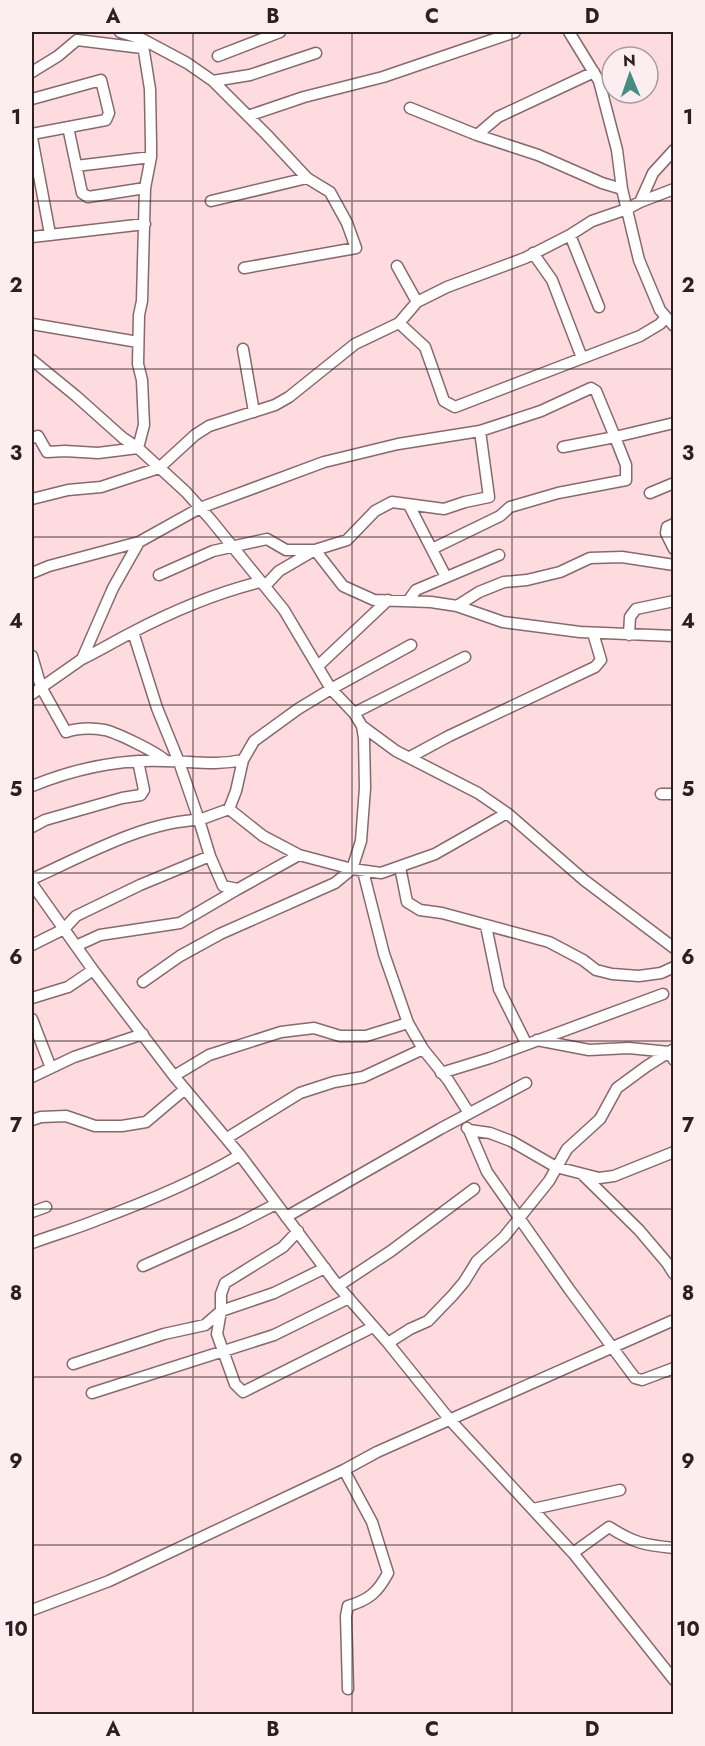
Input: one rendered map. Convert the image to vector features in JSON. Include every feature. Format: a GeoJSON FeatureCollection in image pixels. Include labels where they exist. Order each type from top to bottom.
{"type":"FeatureCollection","features":[{"type":"Feature","properties":{"kind":"street"},"geometry":{"type":"LineString","coordinates":[[127,32],[142,44],[187,63],[213,81],[307,178],[330,192],[347,223],[356,248],[244,268]]}},
{"type":"Feature","properties":{"kind":"street"},"geometry":{"type":"LineString","coordinates":[[218,56],[280,32]]}},
{"type":"Feature","properties":{"kind":"street"},"geometry":{"type":"LineString","coordinates":[[248,116],[304,97],[383,77],[515,32]]}},
{"type":"Feature","properties":{"kind":"street"},"geometry":{"type":"LineString","coordinates":[[399,323],[425,347],[444,401],[455,407],[640,336],[660,324],[670,322],[654,299],[639,260],[604,97],[594,72],[569,32]]}},
{"type":"Feature","properties":{"kind":"street"},"geometry":{"type":"LineString","coordinates":[[32,72],[58,56],[77,40],[142,44]]}},
{"type":"Feature","properties":{"kind":"street"},"geometry":{"type":"LineString","coordinates":[[138,448],[144,425],[138,342],[142,301],[145,188],[151,157],[150,89],[142,44]]}},
{"type":"Feature","properties":{"kind":"street"},"geometry":{"type":"LineString","coordinates":[[213,81],[250,75],[316,53]]}},
{"type":"Feature","properties":{"kind":"street"},"geometry":{"type":"LineString","coordinates":[[477,135],[498,117],[594,72]]}},
{"type":"Feature","properties":{"kind":"street"},"geometry":{"type":"LineString","coordinates":[[32,99],[101,80],[109,113],[106,120],[32,136],[50,234]]}},
{"type":"Feature","properties":{"kind":"street"},"geometry":{"type":"LineString","coordinates":[[410,108],[622,189]]}},
{"type":"Feature","properties":{"kind":"street"},"geometry":{"type":"LineString","coordinates":[[68,127],[82,193],[88,197],[145,188]]}},
{"type":"Feature","properties":{"kind":"street"},"geometry":{"type":"LineString","coordinates":[[640,202],[653,173],[674,150]]}},
{"type":"Feature","properties":{"kind":"street"},"geometry":{"type":"LineString","coordinates":[[76,166],[151,157]]}},
{"type":"Feature","properties":{"kind":"street"},"geometry":{"type":"LineString","coordinates":[[211,201],[307,178]]}},
{"type":"Feature","properties":{"kind":"street"},"geometry":{"type":"LineString","coordinates":[[32,499],[68,490],[101,487],[159,468],[195,435],[209,426],[275,405],[289,397],[355,344],[399,323],[417,302],[447,287],[525,258],[592,221],[674,189]]}},
{"type":"Feature","properties":{"kind":"street"},"geometry":{"type":"LineString","coordinates":[[32,237],[145,224]]}},
{"type":"Feature","properties":{"kind":"street"},"geometry":{"type":"LineString","coordinates":[[570,235],[599,307]]}},
{"type":"Feature","properties":{"kind":"street"},"geometry":{"type":"LineString","coordinates":[[533,253],[552,280],[582,358]]}},
{"type":"Feature","properties":{"kind":"street"},"geometry":{"type":"LineString","coordinates":[[397,267],[417,302]]}},
{"type":"Feature","properties":{"kind":"street"},"geometry":{"type":"LineString","coordinates":[[32,324],[138,342]]}},
{"type":"Feature","properties":{"kind":"street"},"geometry":{"type":"LineString","coordinates":[[243,349],[254,412]]}},
{"type":"Feature","properties":{"kind":"street"},"geometry":{"type":"LineString","coordinates":[[32,360],[123,438],[138,448],[186,492],[284,610],[331,689],[354,713],[362,726],[396,751],[478,793],[507,813],[584,880],[674,948]]}},
{"type":"Feature","properties":{"kind":"street"},"geometry":{"type":"LineString","coordinates":[[32,573],[49,566],[140,542],[200,508],[324,462],[398,444],[480,431],[541,411],[591,388],[596,392],[626,465],[626,480],[558,493],[510,507],[500,516],[432,549]]}},
{"type":"Feature","properties":{"kind":"street"},"geometry":{"type":"LineString","coordinates":[[563,447],[674,423]]}},
{"type":"Feature","properties":{"kind":"street"},"geometry":{"type":"LineString","coordinates":[[32,694],[82,659],[133,632],[229,591],[262,584],[315,550],[348,540],[375,511],[392,502],[444,509],[489,497],[480,431]]}},
{"type":"Feature","properties":{"kind":"street"},"geometry":{"type":"LineString","coordinates":[[32,438],[38,436],[47,452],[98,453],[138,448]]}},
{"type":"Feature","properties":{"kind":"street"},"geometry":{"type":"LineString","coordinates":[[650,493],[674,483]]}},
{"type":"Feature","properties":{"kind":"street"},"geometry":{"type":"LineString","coordinates":[[409,505],[446,577]]}},
{"type":"Feature","properties":{"kind":"street"},"geometry":{"type":"LineString","coordinates":[[674,524],[667,527],[666,533],[674,549]]}},
{"type":"Feature","properties":{"kind":"street"},"geometry":{"type":"LineString","coordinates":[[159,575],[213,551],[267,539],[286,550],[315,550]]}},
{"type":"Feature","properties":{"kind":"street"},"geometry":{"type":"LineString","coordinates":[[82,659],[113,588],[140,542]]}},
{"type":"Feature","properties":{"kind":"street"},"geometry":{"type":"LineString","coordinates":[[315,550],[343,586],[374,600],[457,606],[503,622],[592,633],[674,636]]}},
{"type":"Feature","properties":{"kind":"street"},"geometry":{"type":"LineString","coordinates":[[408,601],[416,590],[499,555]]}},
{"type":"Feature","properties":{"kind":"street"},"geometry":{"type":"LineString","coordinates":[[457,606],[479,592],[504,582],[527,580],[560,572],[590,558],[622,556],[674,565]]}},
{"type":"Feature","properties":{"kind":"street"},"geometry":{"type":"LineString","coordinates":[[318,666],[388,600]]}},
{"type":"Feature","properties":{"kind":"street"},"geometry":{"type":"LineString","coordinates":[[629,635],[630,617],[636,609],[674,601]]}},
{"type":"Feature","properties":{"kind":"street"},"geometry":{"type":"LineString","coordinates":[[133,632],[157,708],[179,762],[210,856],[223,886],[238,889]]}},
{"type":"Feature","properties":{"kind":"street"},"geometry":{"type":"LineString","coordinates":[[410,757],[459,731],[595,668],[601,660],[592,633]]}},
{"type":"Feature","properties":{"kind":"street"},"geometry":{"type":"LineString","coordinates":[[32,879],[120,839],[180,821],[199,820],[228,809],[236,791],[243,760],[254,741],[298,709],[411,645]]}},
{"type":"Feature","properties":{"kind":"street"},"geometry":{"type":"LineString","coordinates":[[32,656],[41,687],[66,732],[76,728],[106,730],[158,753],[166,761]]}},
{"type":"Feature","properties":{"kind":"street"},"geometry":{"type":"LineString","coordinates":[[354,713],[465,657]]}},
{"type":"Feature","properties":{"kind":"street"},"geometry":{"type":"LineString","coordinates":[[362,726],[365,788],[357,870],[408,1023],[441,1073],[464,1116],[487,1172],[635,1378],[642,1380],[674,1368]]}},
{"type":"Feature","properties":{"kind":"street"},"geometry":{"type":"LineString","coordinates":[[32,786],[99,764],[138,760],[209,764],[243,760]]}},
{"type":"Feature","properties":{"kind":"street"},"geometry":{"type":"LineString","coordinates":[[32,827],[45,820],[122,798],[141,795],[144,790],[138,760]]}},
{"type":"Feature","properties":{"kind":"street"},"geometry":{"type":"LineString","coordinates":[[661,794],[674,794]]}},
{"type":"Feature","properties":{"kind":"street"},"geometry":{"type":"LineString","coordinates":[[228,809],[263,836],[299,855],[357,870],[381,873],[435,854],[507,813]]}},
{"type":"Feature","properties":{"kind":"street"},"geometry":{"type":"LineString","coordinates":[[76,946],[100,934],[180,923],[299,855]]}},
{"type":"Feature","properties":{"kind":"street"},"geometry":{"type":"LineString","coordinates":[[32,945],[64,929],[76,916],[140,885],[210,856]]}},
{"type":"Feature","properties":{"kind":"street"},"geometry":{"type":"LineString","coordinates":[[400,867],[407,902],[420,910],[442,913],[549,942],[583,960],[596,970],[612,974],[639,976],[674,967]]}},
{"type":"Feature","properties":{"kind":"street"},"geometry":{"type":"LineString","coordinates":[[143,982],[180,956],[220,934],[335,883],[357,870]]}},
{"type":"Feature","properties":{"kind":"street"},"geometry":{"type":"LineString","coordinates":[[32,884],[93,970],[174,1076],[227,1138],[338,1286],[388,1343],[450,1420],[573,1552],[671,1673]]}},
{"type":"Feature","properties":{"kind":"street"},"geometry":{"type":"LineString","coordinates":[[486,926],[500,989],[532,1042]]}},
{"type":"Feature","properties":{"kind":"street"},"geometry":{"type":"LineString","coordinates":[[32,998],[68,987],[93,970]]}},
{"type":"Feature","properties":{"kind":"street"},"geometry":{"type":"LineString","coordinates":[[441,1073],[663,994]]}},
{"type":"Feature","properties":{"kind":"street"},"geometry":{"type":"LineString","coordinates":[[32,1019],[51,1068]]}},
{"type":"Feature","properties":{"kind":"street"},"geometry":{"type":"LineString","coordinates":[[174,1076],[209,1055],[281,1032],[314,1028],[340,1036],[366,1036],[408,1023]]}},
{"type":"Feature","properties":{"kind":"street"},"geometry":{"type":"LineString","coordinates":[[32,1077],[74,1057],[143,1034]]}},
{"type":"Feature","properties":{"kind":"street"},"geometry":{"type":"LineString","coordinates":[[532,1042],[589,1050],[629,1048],[672,1054]]}},
{"type":"Feature","properties":{"kind":"street"},"geometry":{"type":"LineString","coordinates":[[227,1138],[300,1093],[334,1082],[363,1077],[423,1048]]}},
{"type":"Feature","properties":{"kind":"street"},"geometry":{"type":"LineString","coordinates":[[388,1343],[428,1320],[464,1282],[477,1261],[504,1238],[549,1181],[567,1149],[600,1119],[617,1088],[647,1066],[672,1054]]}},
{"type":"Feature","properties":{"kind":"street"},"geometry":{"type":"LineString","coordinates":[[286,1217],[526,1083]]}},
{"type":"Feature","properties":{"kind":"street"},"geometry":{"type":"LineString","coordinates":[[32,1120],[41,1117],[66,1116],[95,1126],[122,1126],[146,1122],[185,1089]]}},
{"type":"Feature","properties":{"kind":"street"},"geometry":{"type":"LineString","coordinates":[[469,1130],[511,1141],[556,1167],[599,1178],[614,1176],[674,1152]]}},
{"type":"Feature","properties":{"kind":"street"},"geometry":{"type":"LineString","coordinates":[[32,1243],[97,1221],[220,1167],[240,1155]]}},
{"type":"Feature","properties":{"kind":"street"},"geometry":{"type":"LineString","coordinates":[[582,1173],[656,1248],[674,1274]]}},
{"type":"Feature","properties":{"kind":"street"},"geometry":{"type":"LineString","coordinates":[[338,1286],[391,1251],[474,1189]]}},
{"type":"Feature","properties":{"kind":"street"},"geometry":{"type":"LineString","coordinates":[[143,1266],[276,1204]]}},
{"type":"Feature","properties":{"kind":"street"},"geometry":{"type":"LineString","coordinates":[[32,1212],[46,1207]]}},
{"type":"Feature","properties":{"kind":"street"},"geometry":{"type":"LineString","coordinates":[[298,1231],[283,1247],[225,1283],[221,1294],[217,1334],[235,1384],[243,1392],[373,1327]]}},
{"type":"Feature","properties":{"kind":"street"},"geometry":{"type":"LineString","coordinates":[[73,1364],[164,1334],[205,1325],[221,1311],[274,1293],[324,1268]]}},
{"type":"Feature","properties":{"kind":"street"},"geometry":{"type":"LineString","coordinates":[[92,1393],[274,1335],[349,1298]]}},
{"type":"Feature","properties":{"kind":"street"},"geometry":{"type":"LineString","coordinates":[[32,1610],[110,1581],[344,1470],[376,1452],[674,1320]]}},
{"type":"Feature","properties":{"kind":"street"},"geometry":{"type":"LineString","coordinates":[[344,1470],[372,1522],[388,1573],[380,1589],[362,1602],[348,1606],[346,1616],[348,1689]]}},
{"type":"Feature","properties":{"kind":"street"},"geometry":{"type":"LineString","coordinates":[[533,1509],[620,1490]]}},
{"type":"Feature","properties":{"kind":"street"},"geometry":{"type":"LineString","coordinates":[[573,1552],[609,1527],[629,1540],[650,1546],[674,1548]]}}]}
